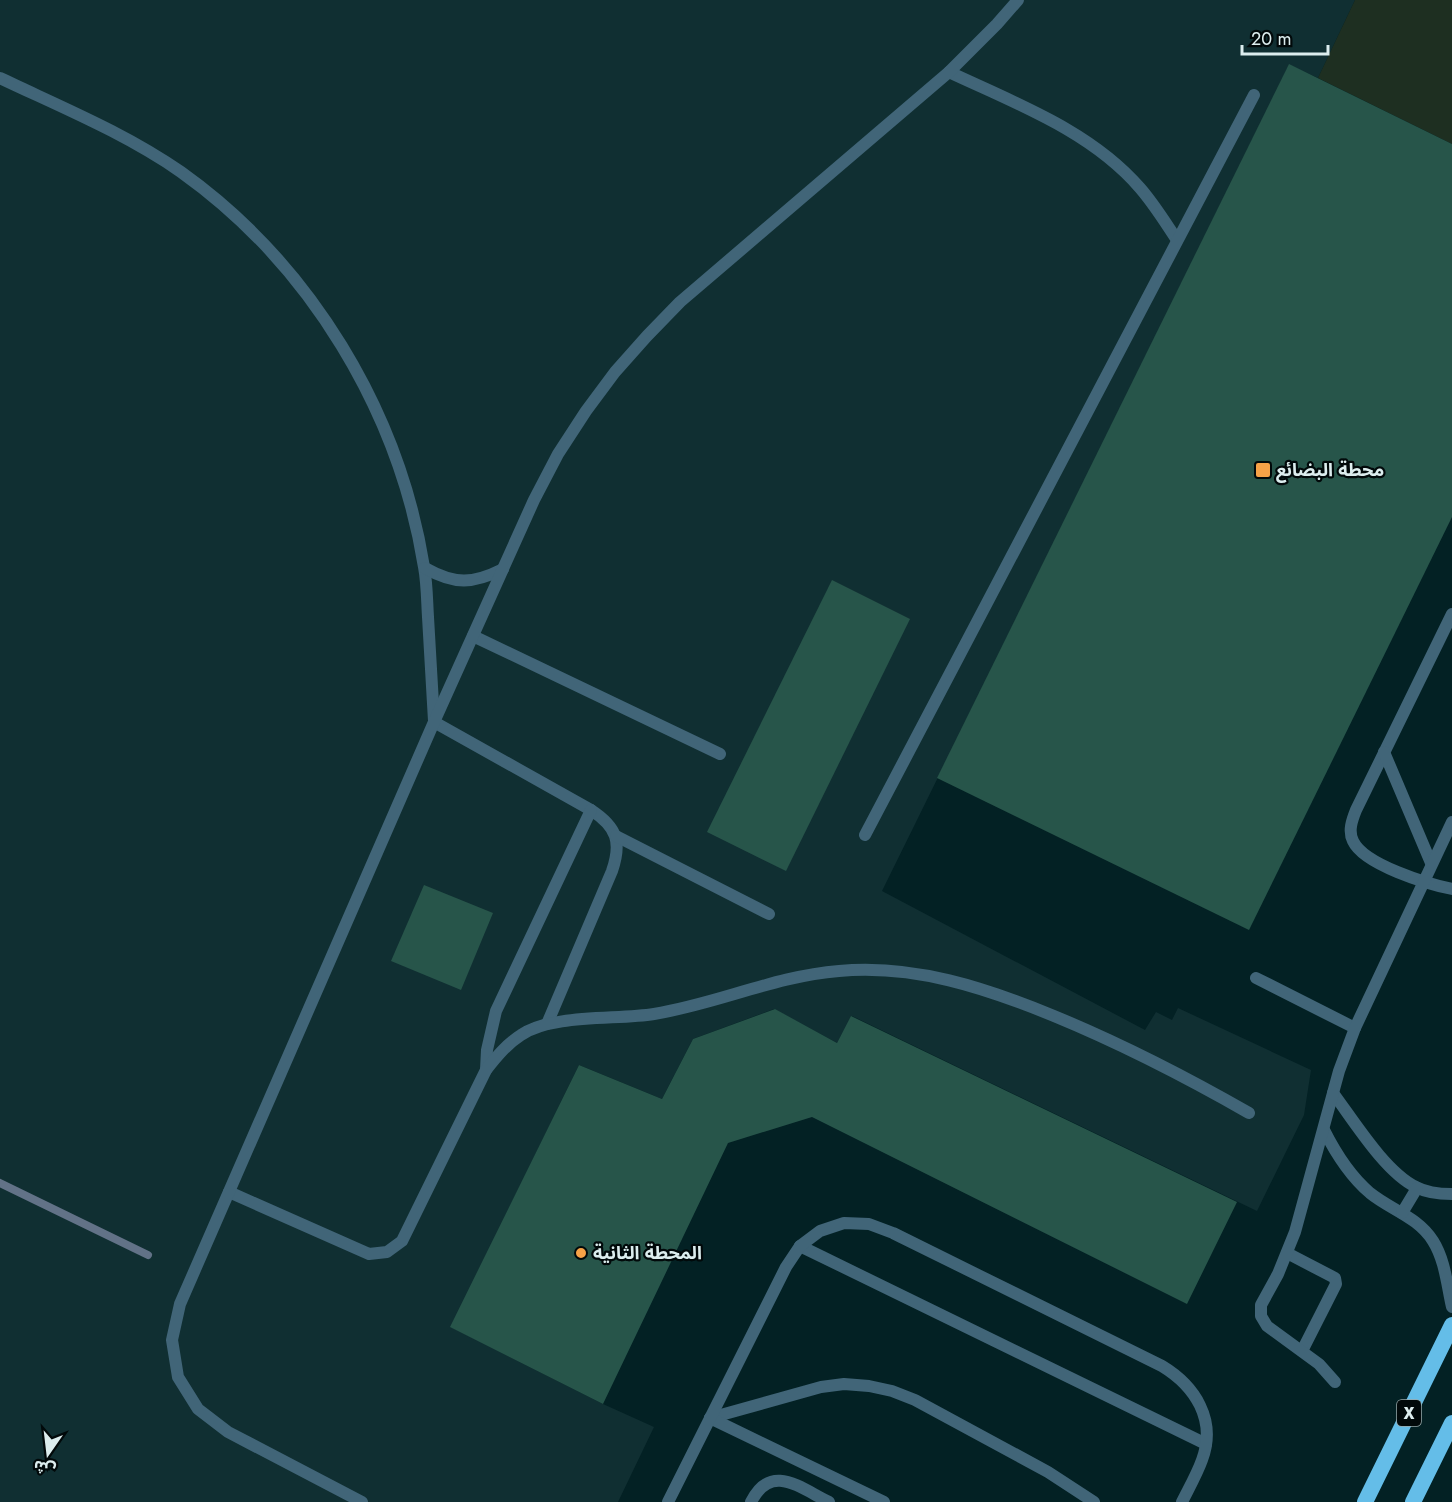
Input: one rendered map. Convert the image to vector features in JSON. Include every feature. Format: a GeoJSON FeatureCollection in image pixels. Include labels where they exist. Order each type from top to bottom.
{"type":"FeatureCollection","features":[{"type":"Feature","properties":{"kind":"highway","name":"X"},"geometry":{"type":"LineString","coordinates":[[1365,1502],[1452,1325]]}},
{"type":"Feature","properties":{"kind":"highway"},"geometry":{"type":"LineString","coordinates":[[1413,1502],[1452,1423]]}},
{"type":"Feature","properties":{"kind":"lane"},"geometry":{"type":"LineString","coordinates":[[362,1502],[228,1432],[198,1409],[178,1377],[172,1340],[180,1304],[434,722],[534,500],[558,454],[615,372],[646,336],[681,302],[949,72],[1018,0]]}},
{"type":"Feature","properties":{"kind":"lane"},"geometry":{"type":"LineString","coordinates":[[949,72],[1060,125],[1089,143],[1116,164],[1139,187],[1177,240]]}},
{"type":"Feature","properties":{"kind":"lane"},"geometry":{"type":"LineString","coordinates":[[0,78],[113,131],[181,172],[242,223],[297,281],[343,346],[380,416],[408,491],[425,568],[434,722]]}},
{"type":"Feature","properties":{"kind":"lane"},"geometry":{"type":"LineString","coordinates":[[865,835],[1254,95]]}},
{"type":"Feature","properties":{"kind":"lane"},"geometry":{"type":"LineString","coordinates":[[425,568],[443,578],[464,581],[484,578],[503,569]]}},
{"type":"Feature","properties":{"kind":"lane"},"geometry":{"type":"LineString","coordinates":[[1452,614],[1350,825],[1352,841],[1361,854],[1422,882],[1452,889]]}},
{"type":"Feature","properties":{"kind":"lane"},"geometry":{"type":"LineString","coordinates":[[473,636],[720,754]]}},
{"type":"Feature","properties":{"kind":"lane"},"geometry":{"type":"LineString","coordinates":[[434,722],[591,810],[606,820],[616,836],[618,854],[612,871],[547,1024]]}},
{"type":"Feature","properties":{"kind":"lane"},"geometry":{"type":"LineString","coordinates":[[1384,752],[1431,863]]}},
{"type":"Feature","properties":{"kind":"lane"},"geometry":{"type":"LineString","coordinates":[[486,1070],[496,1011],[591,810]]}},
{"type":"Feature","properties":{"kind":"lane"},"geometry":{"type":"LineString","coordinates":[[1335,1382],[1319,1364],[1267,1326],[1261,1316],[1262,1305],[1287,1253],[1333,1093],[1355,1028],[1452,822]]}},
{"type":"Feature","properties":{"kind":"lane"},"geometry":{"type":"LineString","coordinates":[[616,836],[769,914]]}},
{"type":"Feature","properties":{"kind":"lane"},"geometry":{"type":"LineString","coordinates":[[229,1192],[369,1254],[387,1252],[402,1241],[411,1226],[486,1070],[502,1050],[523,1034],[547,1024],[654,1014],[693,1006],[771,982],[840,970],[875,969],[910,972],[979,988],[1090,1031],[1166,1067],[1249,1113]]}},
{"type":"Feature","properties":{"kind":"lane"},"geometry":{"type":"LineString","coordinates":[[1256,978],[1355,1028]]}},
{"type":"Feature","properties":{"kind":"lane"},"geometry":{"type":"LineString","coordinates":[[1333,1093],[1383,1160],[1403,1179],[1417,1188],[1436,1194],[1452,1194]]}},
{"type":"Feature","properties":{"kind":"lane"},"geometry":{"type":"LineString","coordinates":[[1324,1130],[1344,1165],[1356,1180],[1371,1194],[1419,1224],[1432,1239],[1442,1258],[1452,1307]]}},
{"type":"Feature","properties":{"kind":"lane"},"geometry":{"type":"LineString","coordinates":[[1402,1213],[1417,1188]]}},
{"type":"Feature","properties":{"kind":"lane"},"geometry":{"type":"LineString","coordinates":[[668,1502],[786,1267],[800,1246],[820,1231],[844,1223],[869,1224],[892,1233],[1178,1376],[1192,1390],[1201,1407],[1206,1425],[1203,1459],[1182,1502]]}},
{"type":"Feature","properties":{"kind":"lane"},"geometry":{"type":"LineString","coordinates":[[800,1246],[1206,1444]]}},
{"type":"Feature","properties":{"kind":"lane"},"geometry":{"type":"LineString","coordinates":[[1287,1253],[1335,1278],[1336,1284],[1302,1351]]}},
{"type":"Feature","properties":{"kind":"lane"},"geometry":{"type":"LineString","coordinates":[[710,1418],[821,1387],[844,1384],[892,1391],[915,1400],[1048,1472],[1094,1502]]}},
{"type":"Feature","properties":{"kind":"lane"},"geometry":{"type":"LineString","coordinates":[[710,1418],[884,1502]]}},
{"type":"Feature","properties":{"kind":"lane"},"geometry":{"type":"LineString","coordinates":[[751,1502],[763,1484],[777,1479],[829,1502]]}},
{"type":"Feature","properties":{"kind":"lane"},"geometry":{"type":"LineString","coordinates":[[1422,1485],[1424,1502]]}},
{"type":"Feature","properties":{"kind":"shaded area"},"geometry":{"type":"Polygon","coordinates":[[[0,0],[1355,0],[1318,78],[1289,65],[882,891],[1145,1030],[1156,1012],[1172,1020],[1178,1008],[1311,1070],[1304,1115],[1257,1211],[852,1016],[837,1043],[774,1009],[693,1039],[662,1099],[579,1065],[451,1327],[603,1404],[654,1427],[618,1502],[0,1502],[0,0]]]}},
{"type":"Feature","properties":{"kind":"green space"},"geometry":{"type":"Polygon","coordinates":[[[1355,0],[1452,0],[1452,144],[1318,78],[1355,0]]]}},
{"type":"Feature","properties":{"kind":"building","name":"محطة البضائع"},"geometry":{"type":"Polygon","coordinates":[[[1289,64],[1452,144],[1452,517],[1249,930],[937,778],[1289,64]]]}},
{"type":"Feature","properties":{"kind":"building"},"geometry":{"type":"Polygon","coordinates":[[[832,580],[910,619],[786,871],[707,832],[832,580]]]}},
{"type":"Feature","properties":{"kind":"building"},"geometry":{"type":"Polygon","coordinates":[[[424,885],[493,913],[461,990],[391,961],[424,885]]]}},
{"type":"Feature","properties":{"kind":"building","name":"المحطة الثانية"},"geometry":{"type":"Polygon","coordinates":[[[775,1009],[837,1043],[851,1016],[1237,1202],[1187,1304],[812,1117],[728,1143],[603,1404],[450,1327],[579,1065],[662,1099],[693,1039],[775,1009]]]}},
{"type":"Feature","properties":{"kind":"waterway"},"geometry":{"type":"LineString","coordinates":[[0,1183],[148,1255]]}},
{"type":"Feature","properties":{"kind":"place","name":"محطة البضائع"},"geometry":{"type":"Point","coordinates":[1263,470]}},
{"type":"Feature","properties":{"kind":"place","name":"المحطة الثانية"},"geometry":{"type":"Point","coordinates":[581,1253]}}]}
